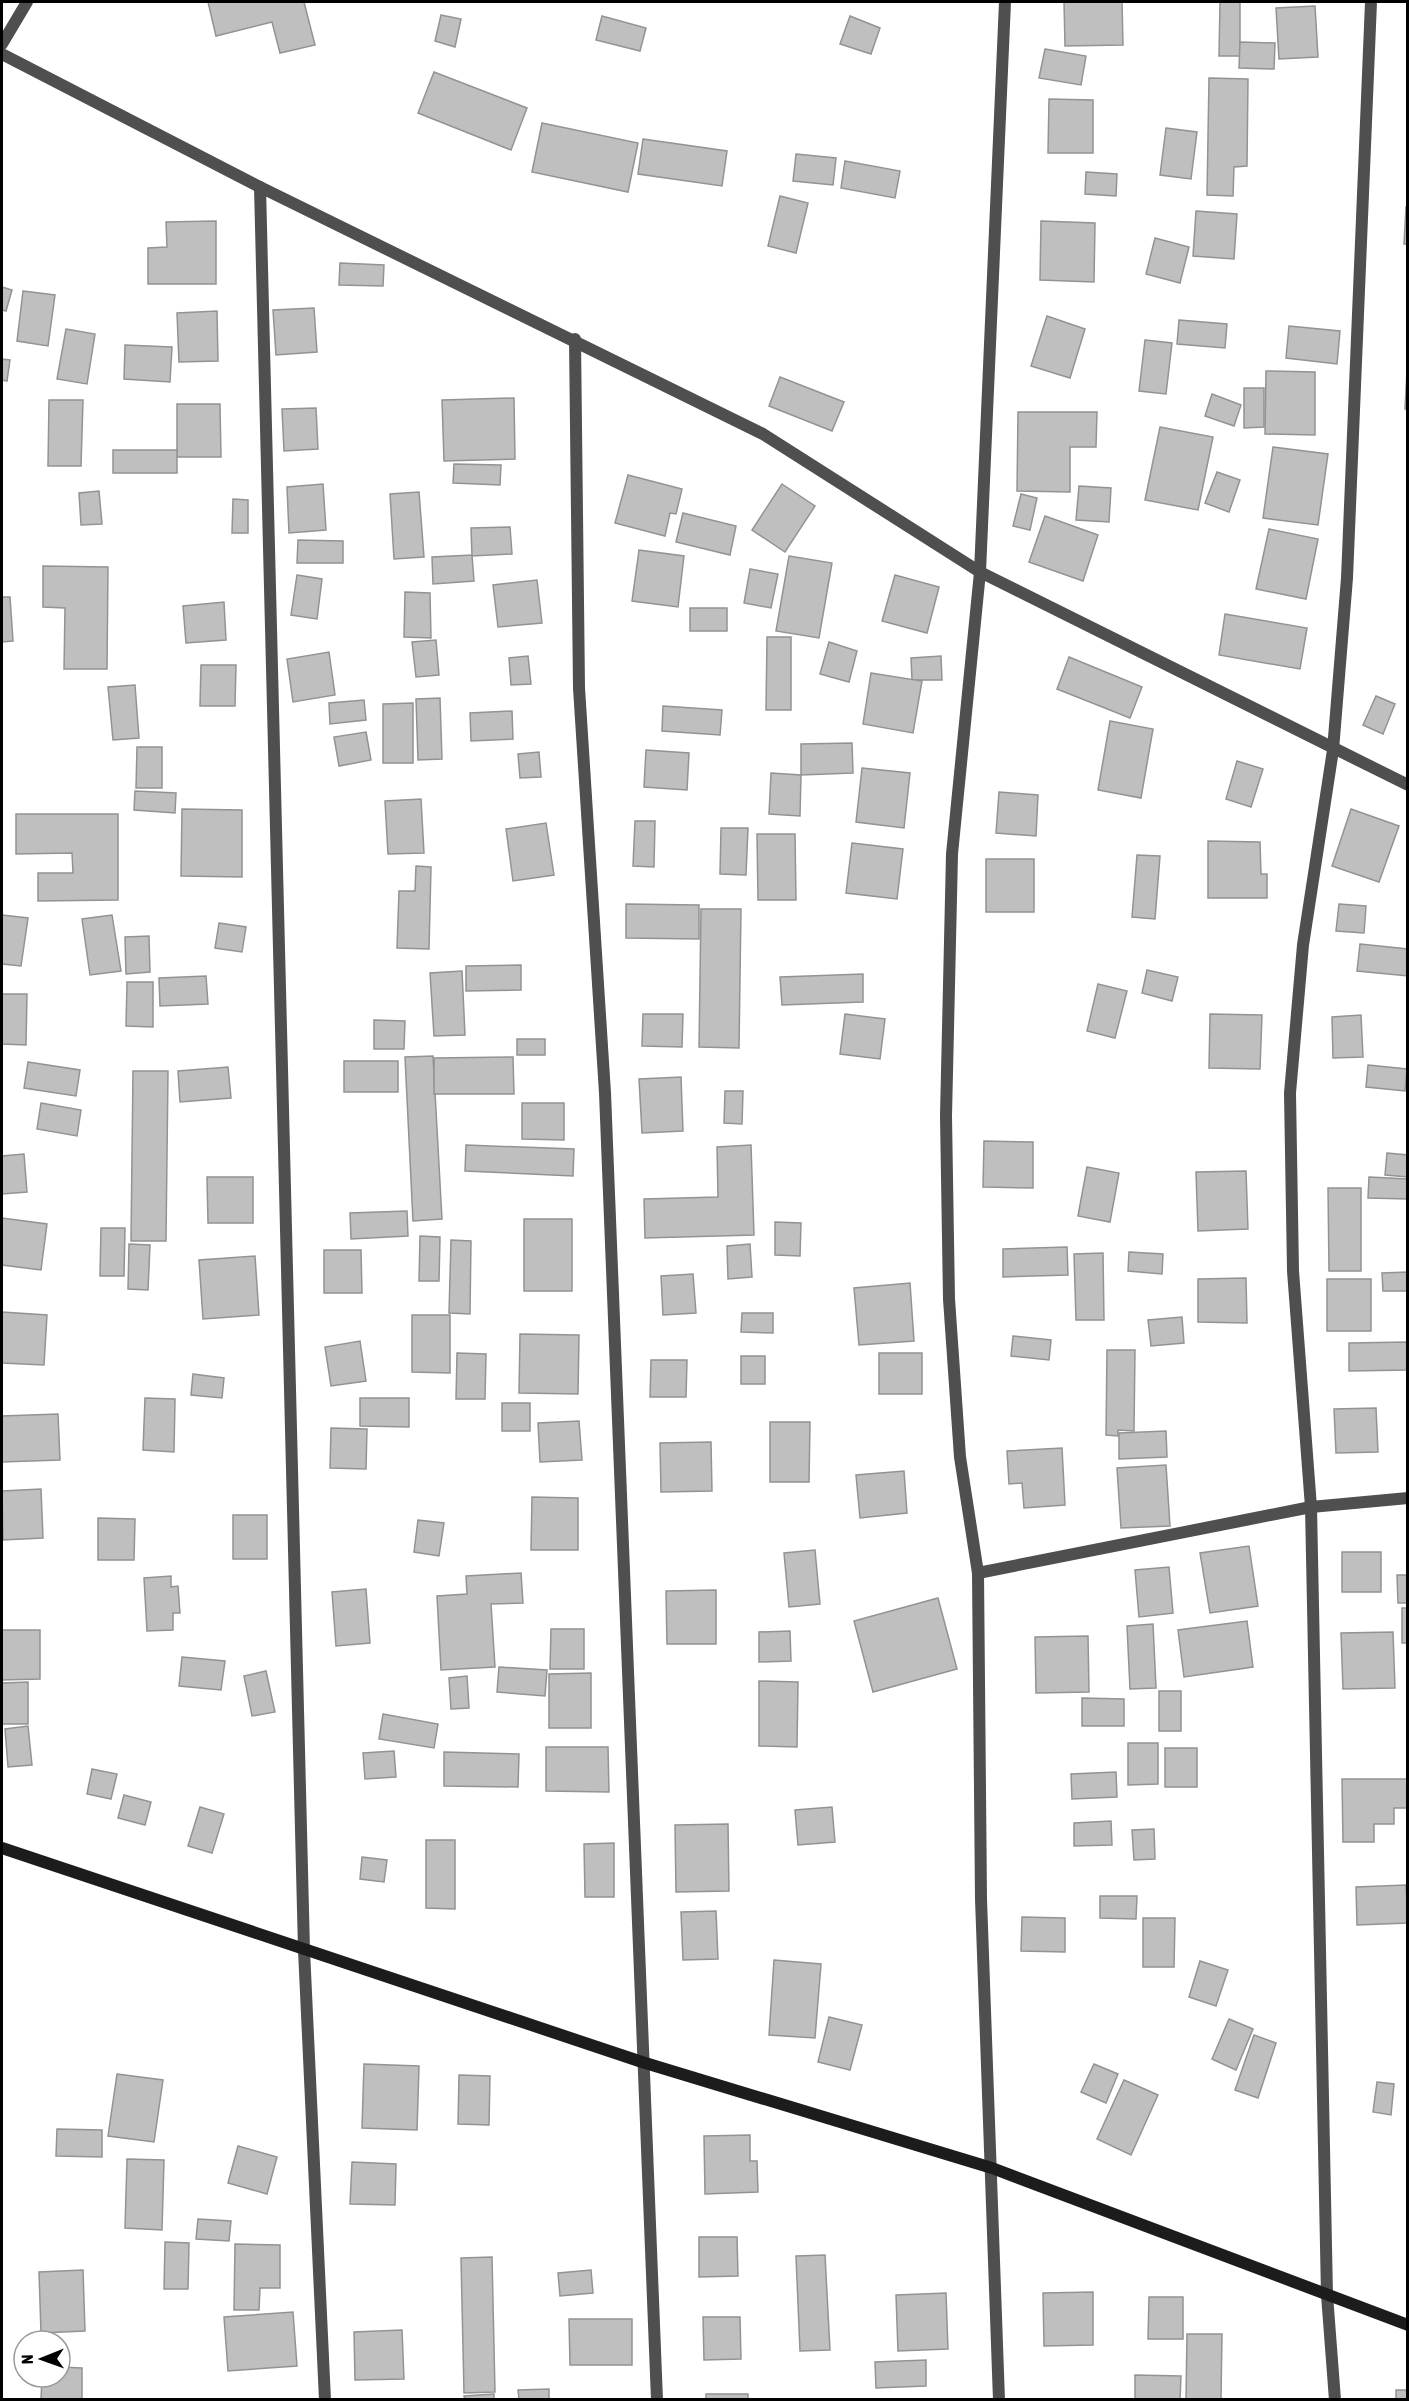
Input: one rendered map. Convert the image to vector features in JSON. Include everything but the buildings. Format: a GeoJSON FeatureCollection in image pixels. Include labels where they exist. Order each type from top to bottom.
{"type":"FeatureCollection","features":[{"type":"Feature","properties":{"kind":"street"},"geometry":{"type":"LineString","coordinates":[[2,45],[27,2]]}},
{"type":"Feature","properties":{"kind":"street"},"geometry":{"type":"LineString","coordinates":[[999,2400],[981,1899],[978,1573],[960,1457],[952,1333],[946,1116],[952,854],[980,572],[1005,2]]}},
{"type":"Feature","properties":{"kind":"street"},"geometry":{"type":"LineString","coordinates":[[1335,2400],[1327,2295],[1311,1507],[1293,1272],[1290,1093],[1303,945],[1333,750],[1347,578],[1371,2]]}},
{"type":"Feature","properties":{"kind":"street"},"geometry":{"type":"LineString","coordinates":[[2,54],[260,187],[575,339],[763,434],[980,572],[1407,786]]}},
{"type":"Feature","properties":{"kind":"street"},"geometry":{"type":"LineString","coordinates":[[260,187],[304,1950],[325,2400]]}},
{"type":"Feature","properties":{"kind":"street"},"geometry":{"type":"LineString","coordinates":[[575,339],[579,688],[604,1093],[657,2400]]}},
{"type":"Feature","properties":{"kind":"street"},"geometry":{"type":"LineString","coordinates":[[978,1573],[1311,1507],[1407,1498]]}},
{"type":"Feature","properties":{"kind":"street"},"geometry":{"type":"LineString","coordinates":[[2,1848],[642,2062],[992,2168],[1407,2325]]}}]}
